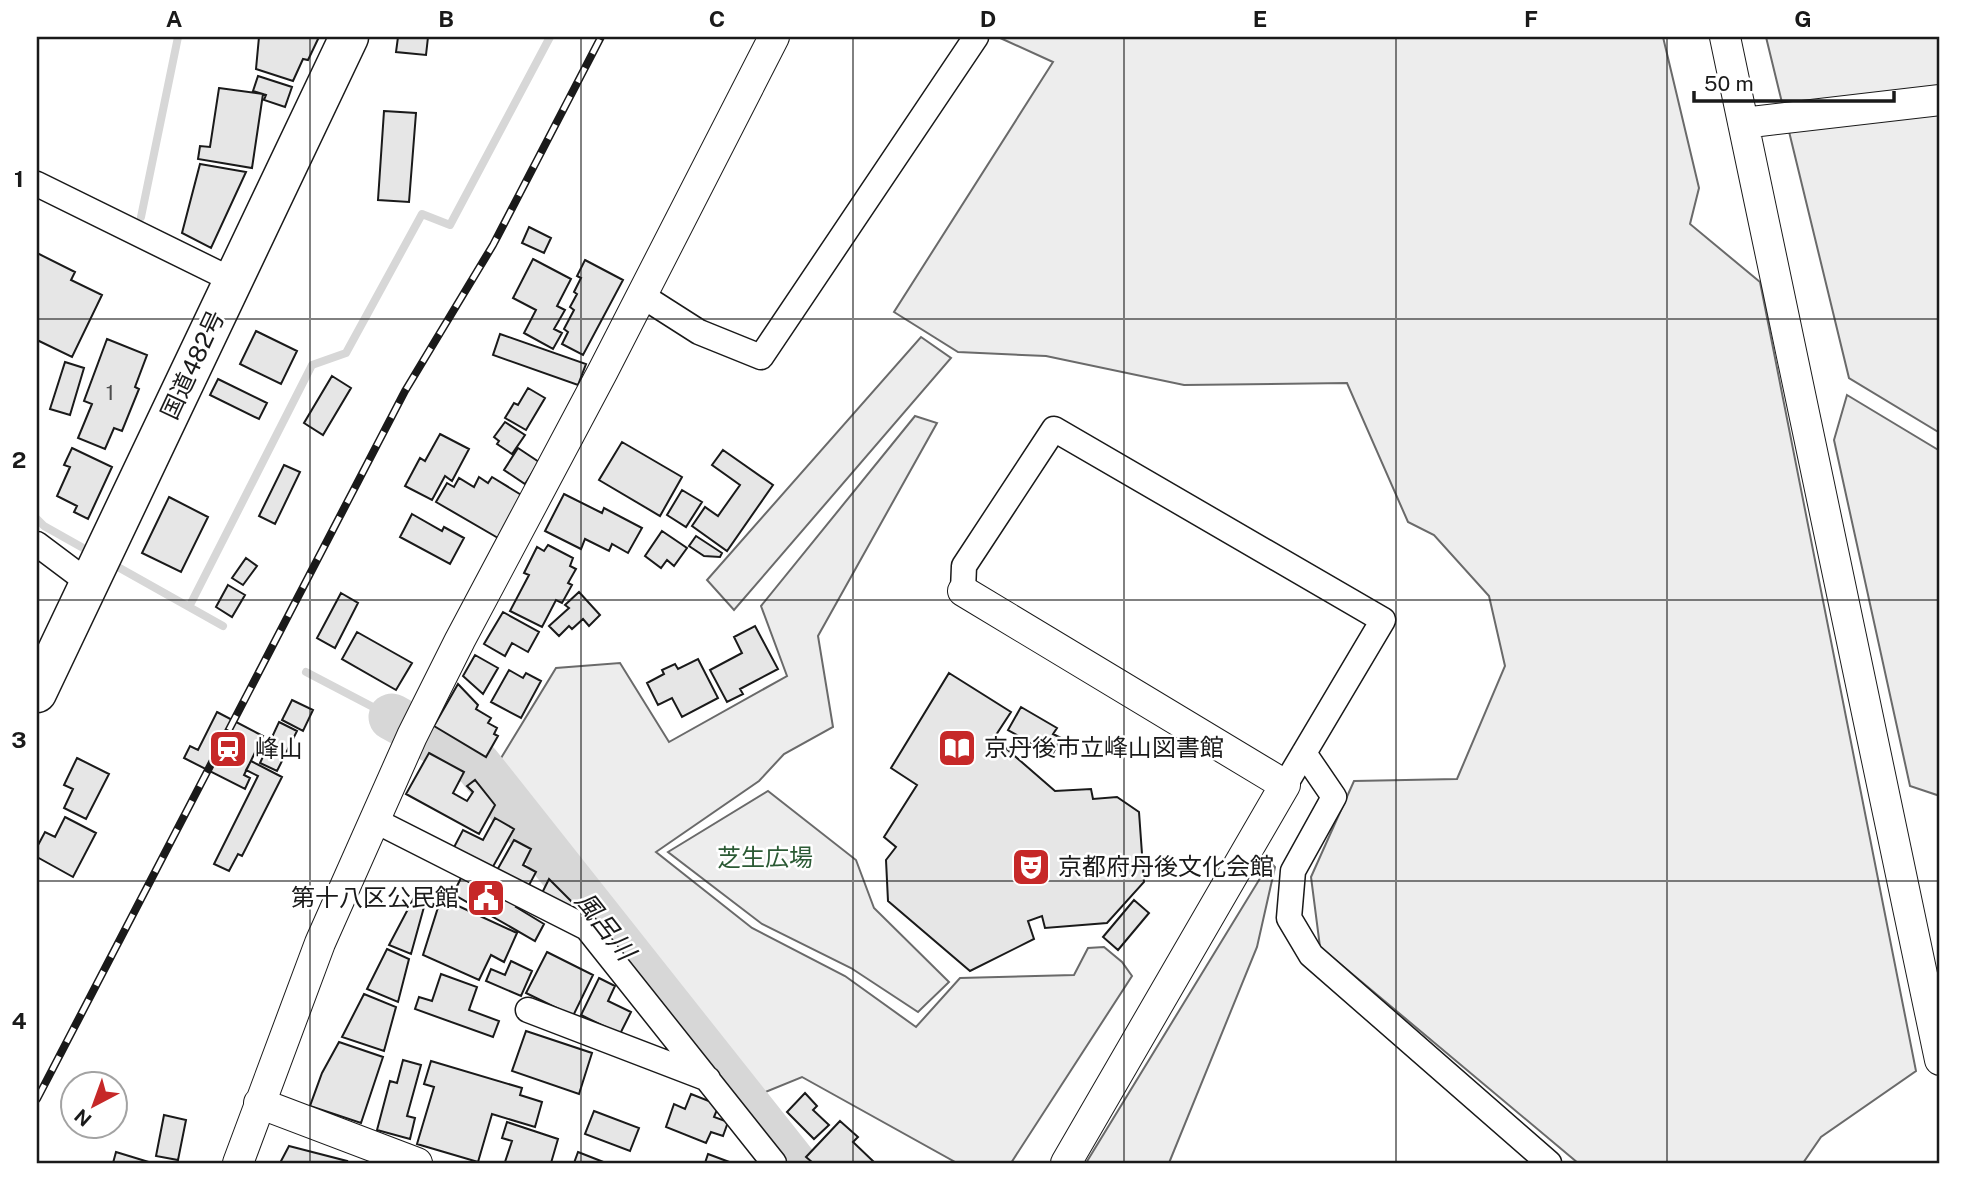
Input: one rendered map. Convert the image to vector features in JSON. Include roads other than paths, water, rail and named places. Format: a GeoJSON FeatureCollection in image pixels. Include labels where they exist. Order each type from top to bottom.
{"type":"FeatureCollection","features":[{"type":"Feature","properties":{"kind":"highway","name":"国道482号"},"geometry":{"type":"LineString","coordinates":[[37,693],[349,37]]}},
{"type":"Feature","properties":{"kind":"street"},"geometry":{"type":"LineString","coordinates":[[238,1163],[320,943],[416,727],[774,37]]}},
{"type":"Feature","properties":{"kind":"street"},"geometry":{"type":"LineString","coordinates":[[641,295],[699,332],[761,357],[976,37]]}},
{"type":"Feature","properties":{"kind":"street"},"geometry":{"type":"LineString","coordinates":[[1725,37],[1940,1060]]}},
{"type":"Feature","properties":{"kind":"street"},"geometry":{"type":"LineString","coordinates":[[1743,123],[1940,100]]}},
{"type":"Feature","properties":{"kind":"street"},"geometry":{"type":"LineString","coordinates":[[37,184],[232,280]]}},
{"type":"Feature","properties":{"kind":"street"},"geometry":{"type":"LineString","coordinates":[[1066,1163],[1383,620],[1054,429],[964,566],[963,591],[1285,785]]}},
{"type":"Feature","properties":{"kind":"street"},"geometry":{"type":"LineString","coordinates":[[37,544],[89,583]]}},
{"type":"Feature","properties":{"kind":"street"},"geometry":{"type":"LineString","coordinates":[[1304,753],[1334,797],[1293,871],[1289,918],[1311,955],[1549,1163]]}},
{"type":"Feature","properties":{"kind":"street"},"geometry":{"type":"LineString","coordinates":[[373,821],[587,928],[774,1163]]}},
{"type":"Feature","properties":{"kind":"street"},"geometry":{"type":"LineString","coordinates":[[528,1010],[708,1079]]}},
{"type":"Feature","properties":{"kind":"street"},"geometry":{"type":"LineString","coordinates":[[259,1103],[417,1163]]}},
{"type":"Feature","properties":{"kind":"waterway"},"geometry":{"type":"LineString","coordinates":[[141,217],[178,37]]}},
{"type":"Feature","properties":{"kind":"waterway"},"geometry":{"type":"LineString","coordinates":[[189,607],[312,365],[346,353],[422,214],[450,225],[550,37]]}},
{"type":"Feature","properties":{"kind":"waterway"},"geometry":{"type":"LineString","coordinates":[[37,519],[44,526],[92,553]]}},
{"type":"Feature","properties":{"kind":"waterway"},"geometry":{"type":"LineString","coordinates":[[109,562],[223,626]]}},
{"type":"Feature","properties":{"kind":"waterway"},"geometry":{"type":"LineString","coordinates":[[306,672],[392,717]]}},
{"type":"Feature","properties":{"kind":"waterway","name":"風呂川"},"geometry":{"type":"LineString","coordinates":[[392,717],[477,764],[793,1163]]}},
{"type":"Feature","properties":{"kind":"railway"},"geometry":{"type":"LineString","coordinates":[[37,1099],[405,391],[493,245],[601,37]]}},
{"type":"Feature","properties":{"kind":"place","name":"京丹後市立峰山図書館"},"geometry":{"type":"Point","coordinates":[957,748]}},
{"type":"Feature","properties":{"kind":"place","name":"峰山"},"geometry":{"type":"Point","coordinates":[228,749]}},
{"type":"Feature","properties":{"kind":"place","name":"京都府丹後文化会館"},"geometry":{"type":"Point","coordinates":[1031,867]}},
{"type":"Feature","properties":{"kind":"place","name":"第十八区公民館"},"geometry":{"type":"Point","coordinates":[486,898]}},
{"type":"Feature","properties":{"kind":"park label","name":"芝生広場"},"geometry":{"type":"Point","coordinates":[765,858]}}]}
